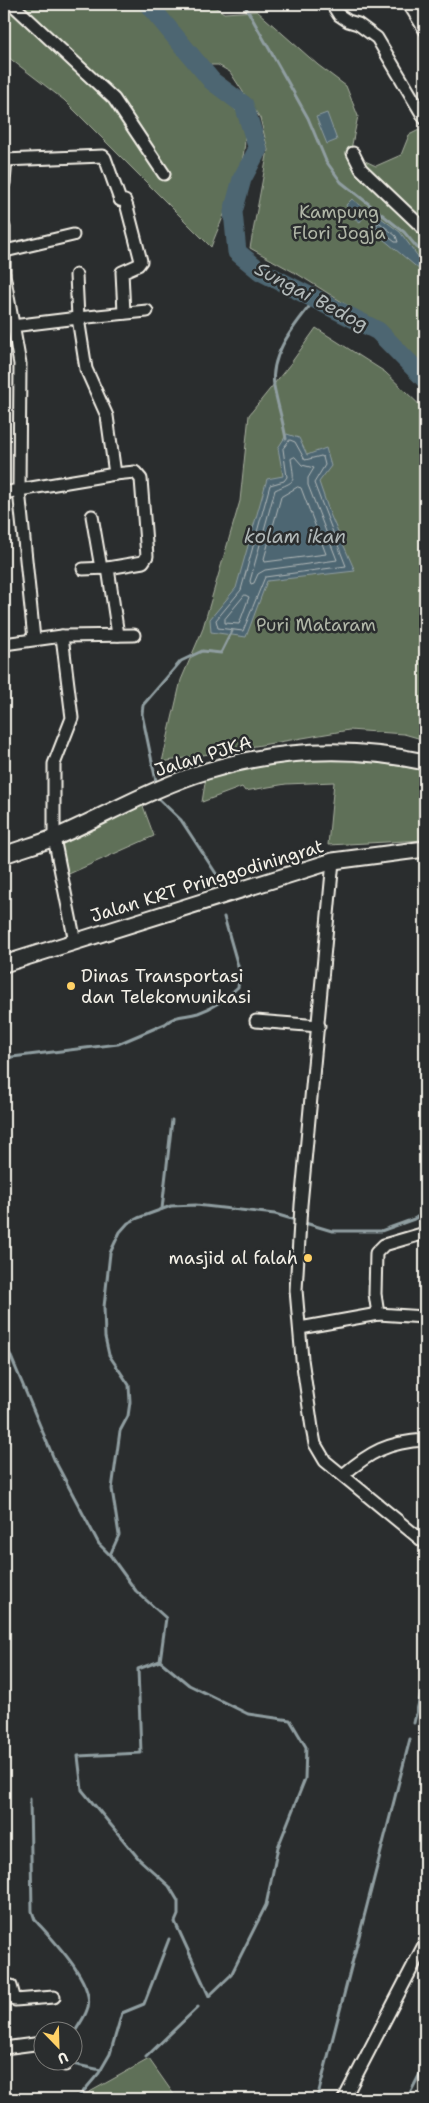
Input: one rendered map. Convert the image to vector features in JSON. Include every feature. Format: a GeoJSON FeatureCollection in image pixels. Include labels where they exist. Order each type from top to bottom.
{"type":"FeatureCollection","features":[{"type":"Feature","properties":{"kind":"main road","name":"Jalan PJKA"},"geometry":{"type":"LineString","coordinates":[[4,855],[54,838],[156,790],[207,771],[267,756],[329,751],[405,758],[425,762]]}},
{"type":"Feature","properties":{"kind":"main road","name":"Jalan KRT Pringgodiningrat"},"geometry":{"type":"LineString","coordinates":[[4,964],[333,861],[425,849]]}},
{"type":"Feature","properties":{"kind":"street"},"geometry":{"type":"LineString","coordinates":[[12,4],[114,99],[164,174]]}},
{"type":"Feature","properties":{"kind":"street"},"geometry":{"type":"LineString","coordinates":[[332,4],[339,15],[348,21],[358,24],[377,38],[425,119]]}},
{"type":"Feature","properties":{"kind":"street"},"geometry":{"type":"LineString","coordinates":[[409,4],[425,30]]}},
{"type":"Feature","properties":{"kind":"street"},"geometry":{"type":"LineString","coordinates":[[353,152],[361,169],[425,230]]}},
{"type":"Feature","properties":{"kind":"street"},"geometry":{"type":"LineString","coordinates":[[4,183],[5,160],[97,156],[105,158],[120,200],[125,201],[141,262],[122,272],[124,312]]}},
{"type":"Feature","properties":{"kind":"street"},"geometry":{"type":"LineString","coordinates":[[4,227],[4,273],[8,326],[20,364],[19,490],[34,639]]}},
{"type":"Feature","properties":{"kind":"street"},"geometry":{"type":"LineString","coordinates":[[5,252],[73,234]]}},
{"type":"Feature","properties":{"kind":"street"},"geometry":{"type":"LineString","coordinates":[[76,275],[78,318],[86,369],[107,416],[115,474]]}},
{"type":"Feature","properties":{"kind":"street"},"geometry":{"type":"LineString","coordinates":[[8,326],[147,311]]}},
{"type":"Feature","properties":{"kind":"street"},"geometry":{"type":"LineString","coordinates":[[4,493],[135,472],[141,479],[147,556],[143,562],[105,568],[83,569]]}},
{"type":"Feature","properties":{"kind":"street"},"geometry":{"type":"LineString","coordinates":[[92,516],[105,568],[118,635]]}},
{"type":"Feature","properties":{"kind":"street"},"geometry":{"type":"LineString","coordinates":[[4,644],[62,636],[134,635]]}},
{"type":"Feature","properties":{"kind":"street"},"geometry":{"type":"LineString","coordinates":[[62,636],[72,718],[54,764],[54,838],[75,942]]}},
{"type":"Feature","properties":{"kind":"street"},"geometry":{"type":"LineString","coordinates":[[333,861],[300,1224],[296,1290],[302,1359],[316,1444],[326,1461],[424,1539]]}},
{"type":"Feature","properties":{"kind":"street"},"geometry":{"type":"LineString","coordinates":[[256,1021],[319,1026]]}},
{"type":"Feature","properties":{"kind":"street"},"geometry":{"type":"LineString","coordinates":[[378,1314],[375,1294],[376,1252],[384,1245],[425,1233]]}},
{"type":"Feature","properties":{"kind":"street"},"geometry":{"type":"LineString","coordinates":[[300,1328],[378,1314],[425,1317]]}},
{"type":"Feature","properties":{"kind":"street"},"geometry":{"type":"LineString","coordinates":[[343,1475],[380,1448],[425,1440]]}},
{"type":"Feature","properties":{"kind":"street"},"geometry":{"type":"LineString","coordinates":[[344,2099],[425,1943]]}},
{"type":"Feature","properties":{"kind":"street"},"geometry":{"type":"LineString","coordinates":[[4,1985],[8,1984],[13,1989],[15,2000],[54,1997]]}},
{"type":"Feature","properties":{"kind":"street"},"geometry":{"type":"LineString","coordinates":[[4,2048],[32,2044]]}},
{"type":"Feature","properties":{"kind":"green space","name":"Kampung Flori Jogja"},"geometry":{"type":"Polygon","coordinates":[[[4,4],[210,4],[224,13],[257,11],[318,65],[346,86],[358,116],[350,154],[376,166],[401,155],[409,135],[425,127],[425,368],[388,331],[299,275],[250,248],[268,150],[260,118],[230,72],[218,65],[211,65],[201,79],[237,111],[244,129],[245,145],[242,163],[230,200],[211,247],[64,100],[4,54],[4,4]]]}},
{"type":"Feature","properties":{"kind":"green space","name":"Puri Mataram"},"geometry":{"type":"Polygon","coordinates":[[[316,328],[385,372],[425,410],[425,740],[404,734],[349,730],[162,762],[181,680],[202,631],[240,501],[249,415],[291,363],[316,328]]]}},
{"type":"Feature","properties":{"kind":"green space"},"geometry":{"type":"Polygon","coordinates":[[[314,758],[358,760],[425,770],[425,840],[328,845],[334,782],[286,784],[245,791],[242,787],[202,802],[206,777],[262,763],[314,758]]]}},
{"type":"Feature","properties":{"kind":"green space"},"geometry":{"type":"Polygon","coordinates":[[[140,798],[154,836],[62,877],[54,838],[140,798]]]}},
{"type":"Feature","properties":{"kind":"green space"},"geometry":{"type":"Polygon","coordinates":[[[149,2059],[177,2099],[77,2099],[149,2059]]]}},
{"type":"Feature","properties":{"kind":"water"},"geometry":{"type":"Polygon","coordinates":[[[327,113],[337,140],[327,144],[316,117],[327,113]]]}},
{"type":"Feature","properties":{"kind":"water"},"geometry":{"type":"Polygon","coordinates":[[[352,199],[368,211],[360,222],[351,216],[346,205],[352,199]]]}},
{"type":"Feature","properties":{"kind":"water"},"geometry":{"type":"Polygon","coordinates":[[[377,215],[400,232],[425,266],[420,270],[368,229],[377,215]]]}},
{"type":"Feature","properties":{"kind":"water","name":"kolam ikan"},"geometry":{"type":"Polygon","coordinates":[[[287,434],[299,438],[307,455],[326,448],[331,466],[319,482],[330,514],[355,571],[267,581],[246,637],[211,632],[210,619],[236,588],[267,479],[283,476],[278,448],[287,434]]]}},
{"type":"Feature","properties":{"kind":"waterway","name":"Sungai Bedog"},"geometry":{"type":"LineString","coordinates":[[148,4],[212,81],[244,105],[258,149],[242,179],[233,212],[237,252],[260,271],[378,331],[425,379]]}},
{"type":"Feature","properties":{"kind":"waterway"},"geometry":{"type":"LineString","coordinates":[[244,4],[308,118],[326,161],[341,182],[404,232],[425,257]]}},
{"type":"Feature","properties":{"kind":"waterway"},"geometry":{"type":"LineString","coordinates":[[286,439],[274,386],[276,362],[286,339],[315,299]]}},
{"type":"Feature","properties":{"kind":"waterway"},"geometry":{"type":"LineString","coordinates":[[156,781],[142,714],[143,705],[181,661],[202,651],[221,653],[232,631]]}},
{"type":"Feature","properties":{"kind":"waterway"},"geometry":{"type":"LineString","coordinates":[[159,799],[181,820],[217,875]]}},
{"type":"Feature","properties":{"kind":"waterway"},"geometry":{"type":"LineString","coordinates":[[4,1058],[118,1044],[173,1019],[198,1013],[220,1002],[238,987],[240,973],[224,917]]}},
{"type":"Feature","properties":{"kind":"waterway"},"geometry":{"type":"LineString","coordinates":[[162,1209],[172,1120]]}},
{"type":"Feature","properties":{"kind":"waterway"},"geometry":{"type":"LineString","coordinates":[[110,1555],[119,1535],[112,1489],[120,1431],[128,1416],[130,1402],[129,1385],[109,1355],[105,1337],[104,1307],[110,1253],[120,1232],[128,1223],[171,1206],[196,1205],[275,1214],[332,1231],[381,1231],[414,1219],[425,1212]]}},
{"type":"Feature","properties":{"kind":"waterway"},"geometry":{"type":"LineString","coordinates":[[4,1340],[54,1459],[99,1544],[110,1555],[136,1591],[166,1618],[160,1661],[189,1685],[248,1714],[290,1720],[306,1747],[305,1779],[278,1847],[266,1905],[231,1975],[209,1996],[175,1922],[178,1915],[178,1901],[169,1886],[139,1859],[82,1790],[78,1756],[141,1753],[138,1669],[160,1661]]}},
{"type":"Feature","properties":{"kind":"waterway"},"geometry":{"type":"LineString","coordinates":[[414,1723],[425,1676]]}},
{"type":"Feature","properties":{"kind":"waterway"},"geometry":{"type":"LineString","coordinates":[[317,2099],[410,1739]]}},
{"type":"Feature","properties":{"kind":"waterway"},"geometry":{"type":"LineString","coordinates":[[30,1799],[32,1911],[35,1920],[71,1962],[86,1988],[89,2000],[86,2013],[82,2020]]}},
{"type":"Feature","properties":{"kind":"waterway"},"geometry":{"type":"LineString","coordinates":[[77,2099],[99,2073],[110,2054],[122,2013],[144,2004],[169,1939]]}},
{"type":"Feature","properties":{"kind":"waterway"},"geometry":{"type":"LineString","coordinates":[[146,2057],[198,2007]]}},
{"type":"Feature","properties":{"kind":"waterway"},"geometry":{"type":"LineString","coordinates":[[407,2099],[425,2064]]}},
{"type":"Feature","properties":{"kind":"waterway"},"geometry":{"type":"LineString","coordinates":[[82,2066],[101,2070]]}},
{"type":"Feature","properties":{"kind":"place","name":"Dinas Transportasi dan Telekomunikasi"},"geometry":{"type":"Point","coordinates":[71,986]}},
{"type":"Feature","properties":{"kind":"place","name":"masjid al falah"},"geometry":{"type":"Point","coordinates":[308,1258]}}]}
